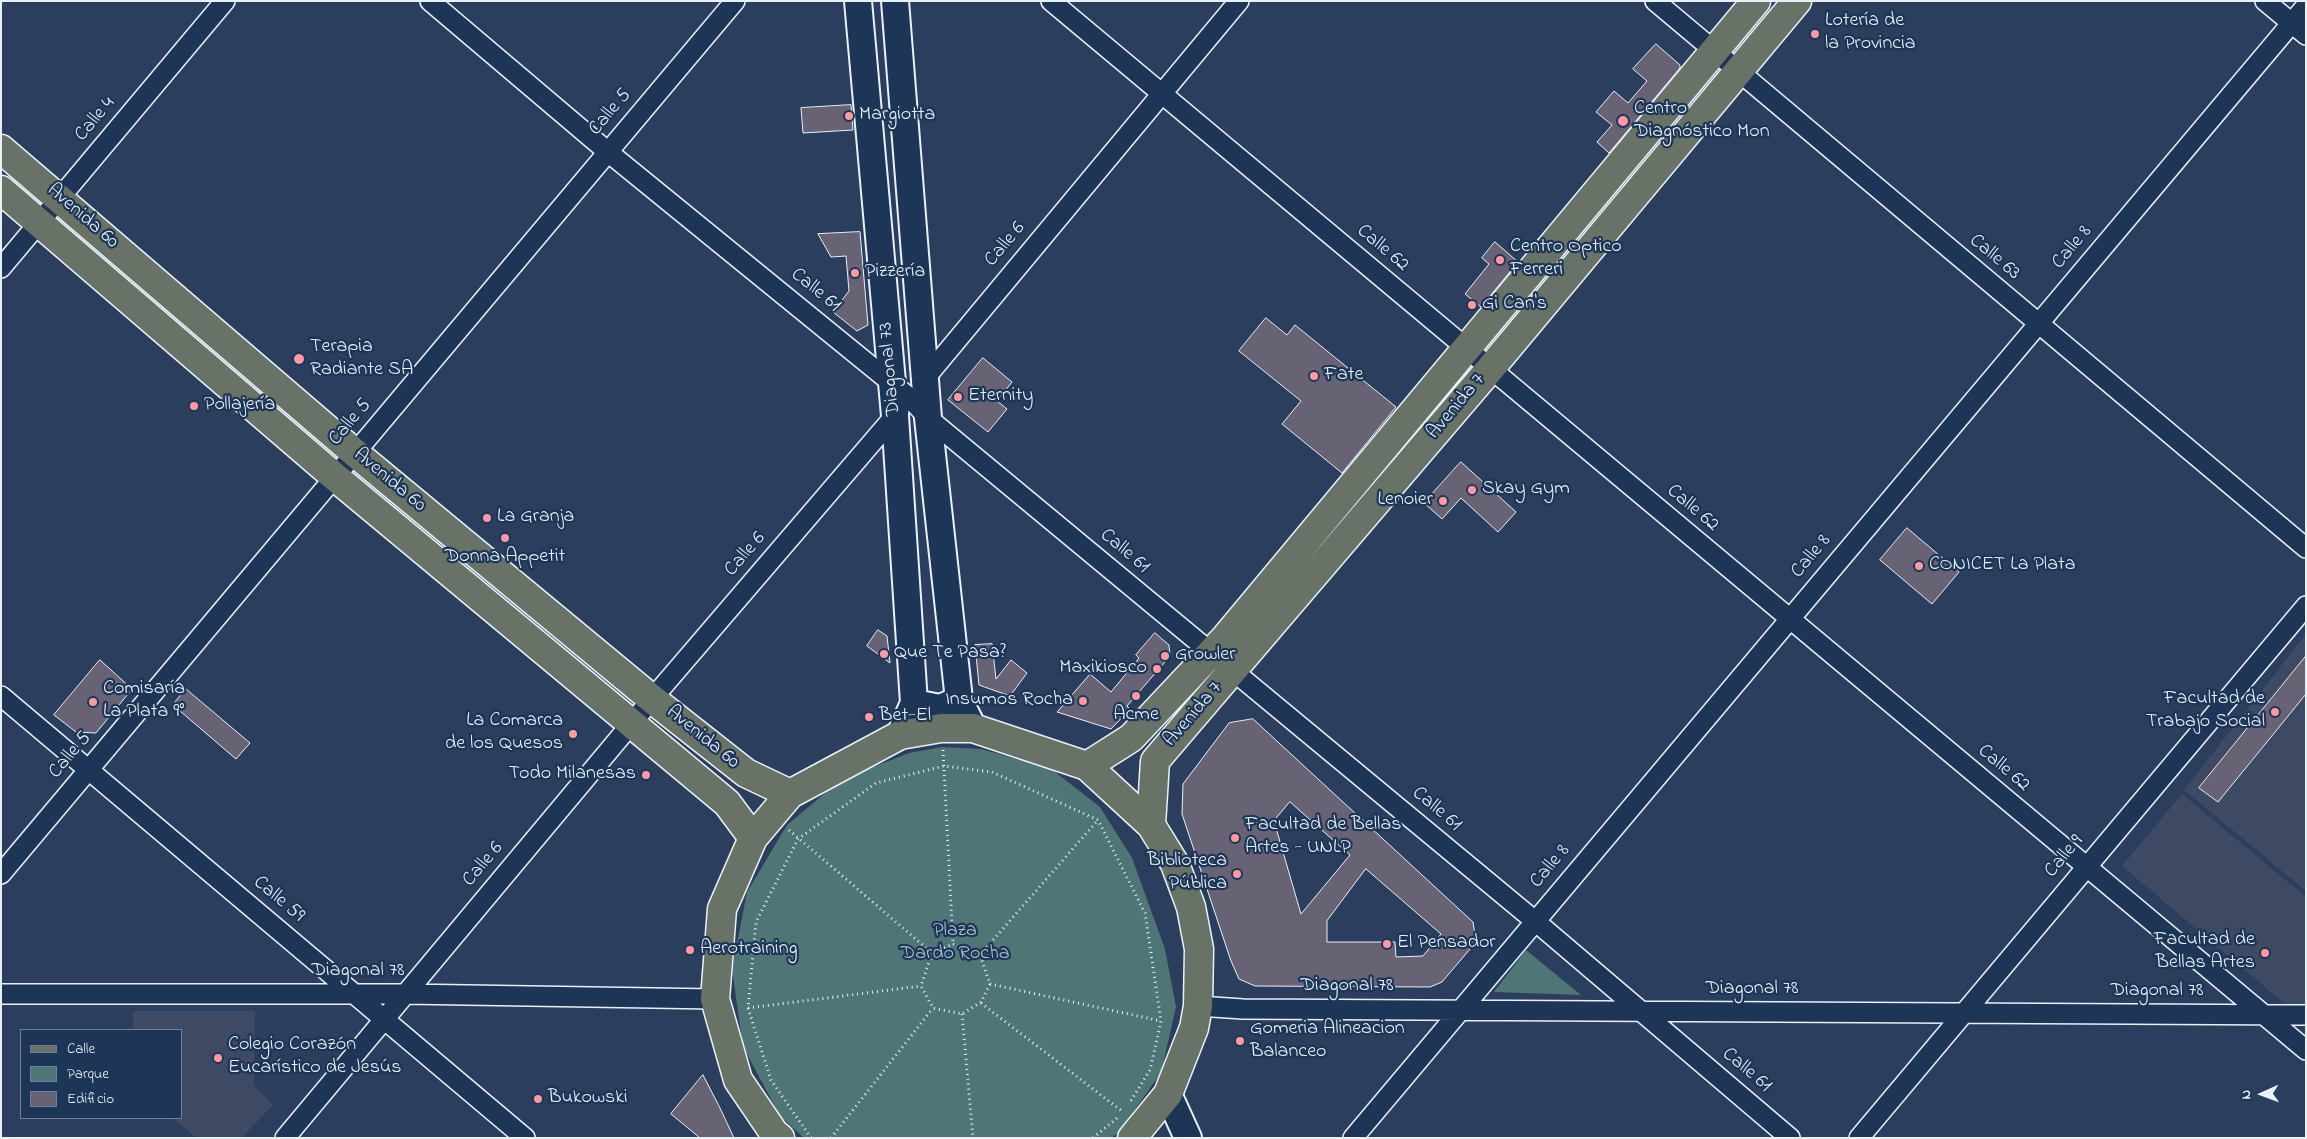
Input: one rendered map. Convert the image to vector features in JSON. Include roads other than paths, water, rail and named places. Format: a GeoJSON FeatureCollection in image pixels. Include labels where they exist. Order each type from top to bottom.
{"type":"FeatureCollection","features":[{"type":"Feature","properties":{"kind":"main road","name":"Diagonal 73"},"geometry":{"type":"LineString","coordinates":[[858,1],[900,399],[914,703],[900,735]]}},
{"type":"Feature","properties":{"kind":"main road","name":"Diagonal 73"},"geometry":{"type":"LineString","coordinates":[[895,1],[928,418],[959,700],[973,728]]}},
{"type":"Feature","properties":{"kind":"main road","name":"Avenida 7"},"geometry":{"type":"LineString","coordinates":[[1087,766],[1131,738],[1211,654],[1756,1]]}},
{"type":"Feature","properties":{"kind":"main road","name":"Avenida 7"},"geometry":{"type":"LineString","coordinates":[[1151,825],[1155,761],[1490,368],[1797,1]]}},
{"type":"Feature","properties":{"kind":"main road","name":"Avenida 60"},"geometry":{"type":"LineString","coordinates":[[1,149],[355,453],[652,699],[746,773],[790,794]]}},
{"type":"Feature","properties":{"kind":"main road","name":"Avenida 60"},"geometry":{"type":"LineString","coordinates":[[1,190],[335,477],[727,803],[753,838]]}},
{"type":"Feature","properties":{"kind":"main road"},"geometry":{"type":"LineString","coordinates":[[914,703],[940,708],[959,700]]}},
{"type":"Feature","properties":{"kind":"main road"},"geometry":{"type":"LineString","coordinates":[[775,1136],[738,1080],[715,999],[722,909],[753,838],[790,794],[900,735],[941,728],[973,728],[1087,766],[1151,825],[1175,864],[1191,907],[1199,949],[1198,1006],[1194,1028],[1168,1094],[1132,1138]]}},
{"type":"Feature","properties":{"kind":"main road"},"geometry":{"type":"LineString","coordinates":[[727,803],[741,794],[746,773]]}},
{"type":"Feature","properties":{"kind":"main road"},"geometry":{"type":"LineString","coordinates":[[1168,1094],[1188,1138]]}},
{"type":"Feature","properties":{"kind":"street","name":"Calle 4"},"geometry":{"type":"LineString","coordinates":[[1,268],[225,1]]}},
{"type":"Feature","properties":{"kind":"street","name":"Calle 61"},"geometry":{"type":"LineString","coordinates":[[430,1],[900,399],[928,418],[1535,921],[1790,1138]]}},
{"type":"Feature","properties":{"kind":"street","name":"Calle 5"},"geometry":{"type":"LineString","coordinates":[[1,874],[734,1]]}},
{"type":"Feature","properties":{"kind":"street","name":"Calle 62"},"geometry":{"type":"LineString","coordinates":[[1051,1],[1788,620],[2306,1050]]}},
{"type":"Feature","properties":{"kind":"street","name":"Calle 6"},"geometry":{"type":"LineString","coordinates":[[285,1138],[631,725],[900,399],[925,377],[1239,1]]}},
{"type":"Feature","properties":{"kind":"street","name":"Calle 63"},"geometry":{"type":"LineString","coordinates":[[1655,1],[2038,325],[2306,548]]}},
{"type":"Feature","properties":{"kind":"street"},"geometry":{"type":"LineString","coordinates":[[2265,1],[2299,29]]}},
{"type":"Feature","properties":{"kind":"street","name":"Calle 8"},"geometry":{"type":"LineString","coordinates":[[1353,1138],[2038,325],[2299,29],[2306,6]]}},
{"type":"Feature","properties":{"kind":"street","name":"Calle 9"},"geometry":{"type":"LineString","coordinates":[[1859,1138],[2306,606]]}},
{"type":"Feature","properties":{"kind":"street","name":"Calle 59"},"geometry":{"type":"LineString","coordinates":[[1,696],[525,1138]]}},
{"type":"Feature","properties":{"kind":"street","name":"Diagonal 78"},"geometry":{"type":"LineString","coordinates":[[1,994],[405,994],[715,999]]}},
{"type":"Feature","properties":{"kind":"street","name":"Diagonal 78"},"geometry":{"type":"LineString","coordinates":[[1198,1006],[1642,1012],[2306,1015]]}},
{"type":"Feature","properties":{"kind":"place","name":"Lotería de la Provincia"},"geometry":{"type":"Point","coordinates":[1815,34]}},
{"type":"Feature","properties":{"kind":"place","name":"Margiotta"},"geometry":{"type":"Point","coordinates":[849,116]}},
{"type":"Feature","properties":{"kind":"place","name":"Centro Diagnóstico Mon"},"geometry":{"type":"Point","coordinates":[1623,121]}},
{"type":"Feature","properties":{"kind":"place","name":"Centro Optico Ferreri"},"geometry":{"type":"Point","coordinates":[1500,260]}},
{"type":"Feature","properties":{"kind":"place","name":"Pizzería"},"geometry":{"type":"Point","coordinates":[855,273]}},
{"type":"Feature","properties":{"kind":"place","name":"Gi Can's"},"geometry":{"type":"Point","coordinates":[1472,305]}},
{"type":"Feature","properties":{"kind":"place","name":"Terapia Radiante SA"},"geometry":{"type":"Point","coordinates":[299,359]}},
{"type":"Feature","properties":{"kind":"place","name":"Fate"},"geometry":{"type":"Point","coordinates":[1314,376]}},
{"type":"Feature","properties":{"kind":"place","name":"Eternity"},"geometry":{"type":"Point","coordinates":[958,397]}},
{"type":"Feature","properties":{"kind":"place","name":"Pollajería"},"geometry":{"type":"Point","coordinates":[194,406]}},
{"type":"Feature","properties":{"kind":"place","name":"Skay Gym"},"geometry":{"type":"Point","coordinates":[1472,490]}},
{"type":"Feature","properties":{"kind":"place","name":"Lenoier"},"geometry":{"type":"Point","coordinates":[1443,501]}},
{"type":"Feature","properties":{"kind":"place","name":"La Granja"},"geometry":{"type":"Point","coordinates":[487,518]}},
{"type":"Feature","properties":{"kind":"place","name":"Donna Appetit"},"geometry":{"type":"Point","coordinates":[505,538]}},
{"type":"Feature","properties":{"kind":"place","name":"CONICET La Plata"},"geometry":{"type":"Point","coordinates":[1919,566]}},
{"type":"Feature","properties":{"kind":"place","name":"Que Te Pasa?"},"geometry":{"type":"Point","coordinates":[884,654]}},
{"type":"Feature","properties":{"kind":"place","name":"Growler"},"geometry":{"type":"Point","coordinates":[1165,656]}},
{"type":"Feature","properties":{"kind":"place","name":"Maxikiosco"},"geometry":{"type":"Point","coordinates":[1157,669]}},
{"type":"Feature","properties":{"kind":"place","name":"Acme"},"geometry":{"type":"Point","coordinates":[1136,696]}},
{"type":"Feature","properties":{"kind":"place","name":"Insumos Rocha"},"geometry":{"type":"Point","coordinates":[1083,701]}},
{"type":"Feature","properties":{"kind":"place","name":"Comisaría La Plata 9°"},"geometry":{"type":"Point","coordinates":[93,702]}},
{"type":"Feature","properties":{"kind":"place","name":"Facultad de Trabajo Social"},"geometry":{"type":"Point","coordinates":[2275,712]}},
{"type":"Feature","properties":{"kind":"place","name":"Bet-El"},"geometry":{"type":"Point","coordinates":[869,717]}},
{"type":"Feature","properties":{"kind":"place","name":"La Comarca de los Quesos"},"geometry":{"type":"Point","coordinates":[573,734]}},
{"type":"Feature","properties":{"kind":"place","name":"Todo Milanesas"},"geometry":{"type":"Point","coordinates":[646,775]}},
{"type":"Feature","properties":{"kind":"place","name":"Facultad de Bellas Artes - UNLP"},"geometry":{"type":"Point","coordinates":[1235,838]}},
{"type":"Feature","properties":{"kind":"place","name":"Biblioteca Pública"},"geometry":{"type":"Point","coordinates":[1237,874]}},
{"type":"Feature","properties":{"kind":"place","name":"El Pensador"},"geometry":{"type":"Point","coordinates":[1387,944]}},
{"type":"Feature","properties":{"kind":"place","name":"Aerotraining"},"geometry":{"type":"Point","coordinates":[690,950]}},
{"type":"Feature","properties":{"kind":"place","name":"Facultad de Bellas Artes"},"geometry":{"type":"Point","coordinates":[2265,953]}},
{"type":"Feature","properties":{"kind":"place","name":"Gomeria Alineacion Balanceo"},"geometry":{"type":"Point","coordinates":[1240,1041]}},
{"type":"Feature","properties":{"kind":"place","name":"Colegio Corazón Eucarístico de Jesús"},"geometry":{"type":"Point","coordinates":[218,1058]}},
{"type":"Feature","properties":{"kind":"place","name":"Bukowski"},"geometry":{"type":"Point","coordinates":[538,1099]}},
{"type":"Feature","properties":{"kind":"park label","name":"Plaza Dardo Rocha"},"geometry":{"type":"Point","coordinates":[955,944]}}]}
